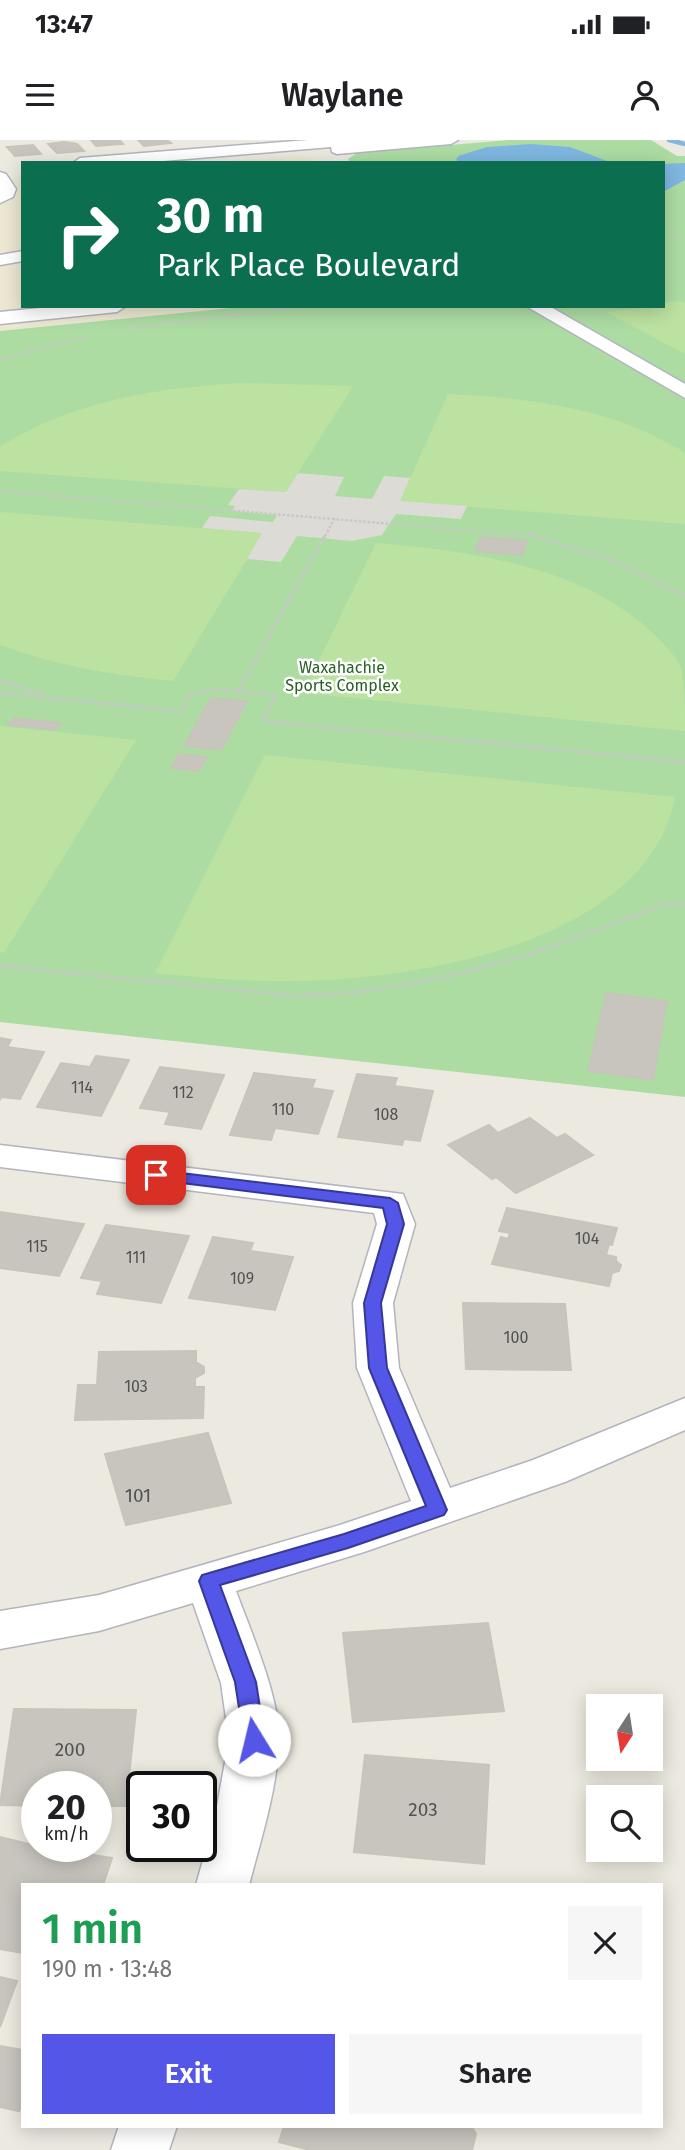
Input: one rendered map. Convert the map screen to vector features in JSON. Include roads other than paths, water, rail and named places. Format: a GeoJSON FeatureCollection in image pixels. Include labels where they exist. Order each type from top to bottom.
{"type":"FeatureCollection","features":[{"type":"Feature","properties":{"kind":"street"},"geometry":{"type":"LineString","coordinates":[[192,161],[315,149],[363,140]]}},
{"type":"Feature","properties":{"kind":"street"},"geometry":{"type":"LineString","coordinates":[[114,161],[451,140]]}},
{"type":"Feature","properties":{"kind":"street"},"geometry":{"type":"LineString","coordinates":[[0,198],[7,194],[7,173]]}},
{"type":"Feature","properties":{"kind":"street"},"geometry":{"type":"LineString","coordinates":[[0,260],[21,256]]}},
{"type":"Feature","properties":{"kind":"street"},"geometry":{"type":"LineString","coordinates":[[0,318],[98,308]]}},
{"type":"Feature","properties":{"kind":"street"},"geometry":{"type":"LineString","coordinates":[[538,308],[685,392]]}},
{"type":"Feature","properties":{"kind":"street"},"geometry":{"type":"LineString","coordinates":[[0,1156],[390,1203],[396,1224],[373,1303],[378,1368],[437,1510]]}},
{"type":"Feature","properties":{"kind":"street"},"geometry":{"type":"LineString","coordinates":[[0,1630],[99,1613],[348,1540],[549,1471],[685,1413]]}},
{"type":"Feature","properties":{"kind":"street"},"geometry":{"type":"LineString","coordinates":[[209,1581],[246,1682],[254,1740],[241,1816],[223,1883]]}},
{"type":"Feature","properties":{"kind":"street"},"geometry":{"type":"LineString","coordinates":[[140,2150],[147,2128]]}},
{"type":"Feature","properties":{"kind":"water"},"geometry":{"type":"Polygon","coordinates":[[[531,144],[570,147],[607,161],[456,160],[458,156],[487,147],[531,144]]]}},
{"type":"Feature","properties":{"kind":"water"},"geometry":{"type":"Polygon","coordinates":[[[685,163],[685,180],[665,191],[665,164],[685,163]]]}},
{"type":"Feature","properties":{"kind":"waterway"},"geometry":{"type":"LineString","coordinates":[[669,140],[685,144]]}},
{"type":"Feature","properties":{"kind":"park label","name":"Waxahachie Sports Complex"},"geometry":{"type":"Point","coordinates":[342,676]}}]}
